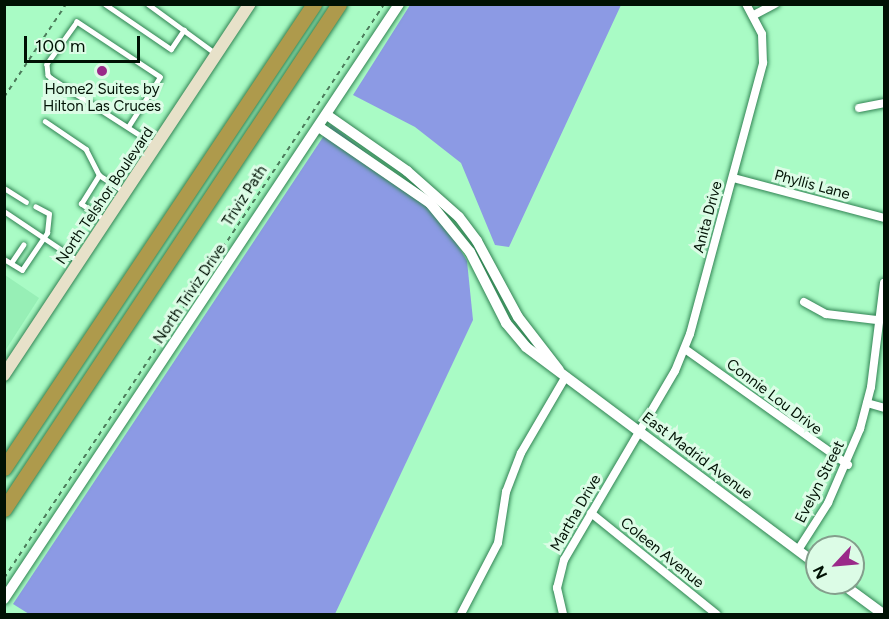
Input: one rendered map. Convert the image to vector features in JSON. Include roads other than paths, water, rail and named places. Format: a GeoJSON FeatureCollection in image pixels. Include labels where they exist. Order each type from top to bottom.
{"type":"FeatureCollection","features":[{"type":"Feature","properties":{"kind":"highway"},"geometry":{"type":"LineString","coordinates":[[4,468],[314,4]]}},
{"type":"Feature","properties":{"kind":"highway"},"geometry":{"type":"LineString","coordinates":[[4,508],[339,4]]}},
{"type":"Feature","properties":{"kind":"main road","name":"North Telshor Boulevard"},"geometry":{"type":"LineString","coordinates":[[4,375],[250,4]]}},
{"type":"Feature","properties":{"kind":"street","name":"North Triviz Drive"},"geometry":{"type":"LineString","coordinates":[[4,599],[399,4]]}},
{"type":"Feature","properties":{"kind":"street","name":"Anita Drive"},"geometry":{"type":"LineString","coordinates":[[640,431],[685,349],[764,58],[762,34],[754,15],[746,4]]}},
{"type":"Feature","properties":{"kind":"street"},"geometry":{"type":"LineString","coordinates":[[754,15],[775,4]]}},
{"type":"Feature","properties":{"kind":"street"},"geometry":{"type":"LineString","coordinates":[[859,108],[885,103]]}},
{"type":"Feature","properties":{"kind":"street","name":"East Madrid Avenue"},"geometry":{"type":"LineString","coordinates":[[327,115],[415,177],[459,217],[477,241],[518,317],[562,373]]}},
{"type":"Feature","properties":{"kind":"street","name":"East Madrid Avenue"},"geometry":{"type":"LineString","coordinates":[[319,127],[430,204],[470,252],[506,323],[526,347],[547,366],[562,373],[805,556]]}},
{"type":"Feature","properties":{"kind":"street","name":"Phyllis Lane"},"geometry":{"type":"LineString","coordinates":[[733,178],[885,218]]}},
{"type":"Feature","properties":{"kind":"street","name":"Evelyn Street"},"geometry":{"type":"LineString","coordinates":[[798,550],[848,465],[867,403],[877,320],[885,282]]}},
{"type":"Feature","properties":{"kind":"street"},"geometry":{"type":"LineString","coordinates":[[804,302],[822,312],[877,320]]}},
{"type":"Feature","properties":{"kind":"street","name":"Connie Lou Drive"},"geometry":{"type":"LineString","coordinates":[[685,349],[848,465]]}},
{"type":"Feature","properties":{"kind":"street"},"geometry":{"type":"LineString","coordinates":[[461,615],[498,543],[506,492],[521,453],[562,373]]}},
{"type":"Feature","properties":{"kind":"street"},"geometry":{"type":"LineString","coordinates":[[867,403],[885,408]]}},
{"type":"Feature","properties":{"kind":"street","name":"Martha Drive"},"geometry":{"type":"LineString","coordinates":[[563,615],[557,595],[559,574],[591,513],[640,431]]}},
{"type":"Feature","properties":{"kind":"street","name":"Coleen Avenue"},"geometry":{"type":"LineString","coordinates":[[591,513],[716,615]]}},
{"type":"Feature","properties":{"kind":"street"},"geometry":{"type":"LineString","coordinates":[[857,595],[883,615]]}},
{"type":"Feature","properties":{"kind":"lane"},"geometry":{"type":"LineString","coordinates":[[105,4],[171,48],[184,30]]}},
{"type":"Feature","properties":{"kind":"lane"},"geometry":{"type":"LineString","coordinates":[[148,4],[217,54]]}},
{"type":"Feature","properties":{"kind":"lane"},"geometry":{"type":"LineString","coordinates":[[128,127],[160,77],[77,22],[47,64],[46,72],[156,146]]}},
{"type":"Feature","properties":{"kind":"lane"},"geometry":{"type":"LineString","coordinates":[[45,121],[86,149],[99,175],[125,192]]}},
{"type":"Feature","properties":{"kind":"lane"},"geometry":{"type":"LineString","coordinates":[[99,175],[81,204],[106,222]]}},
{"type":"Feature","properties":{"kind":"lane"},"geometry":{"type":"LineString","coordinates":[[4,188],[26,202]]}},
{"type":"Feature","properties":{"kind":"lane"},"geometry":{"type":"LineString","coordinates":[[4,259],[22,270],[44,238],[49,214],[36,207]]}},
{"type":"Feature","properties":{"kind":"lane"},"geometry":{"type":"LineString","coordinates":[[4,211],[32,233],[44,238],[80,262]]}},
{"type":"Feature","properties":{"kind":"lane"},"geometry":{"type":"LineString","coordinates":[[11,263],[24,245]]}},
{"type":"Feature","properties":{"kind":"water"},"geometry":{"type":"Polygon","coordinates":[[[410,5],[621,5],[509,247],[495,245],[461,163],[415,127],[353,95],[410,5]]]}},
{"type":"Feature","properties":{"kind":"water"},"geometry":{"type":"Polygon","coordinates":[[[331,125],[435,206],[467,261],[473,320],[335,614],[29,614],[13,604],[331,125]]]}},
{"type":"Feature","properties":{"kind":"place","name":"Home2 Suites by Hilton Las Cruces"},"geometry":{"type":"Point","coordinates":[102,71]}}]}
